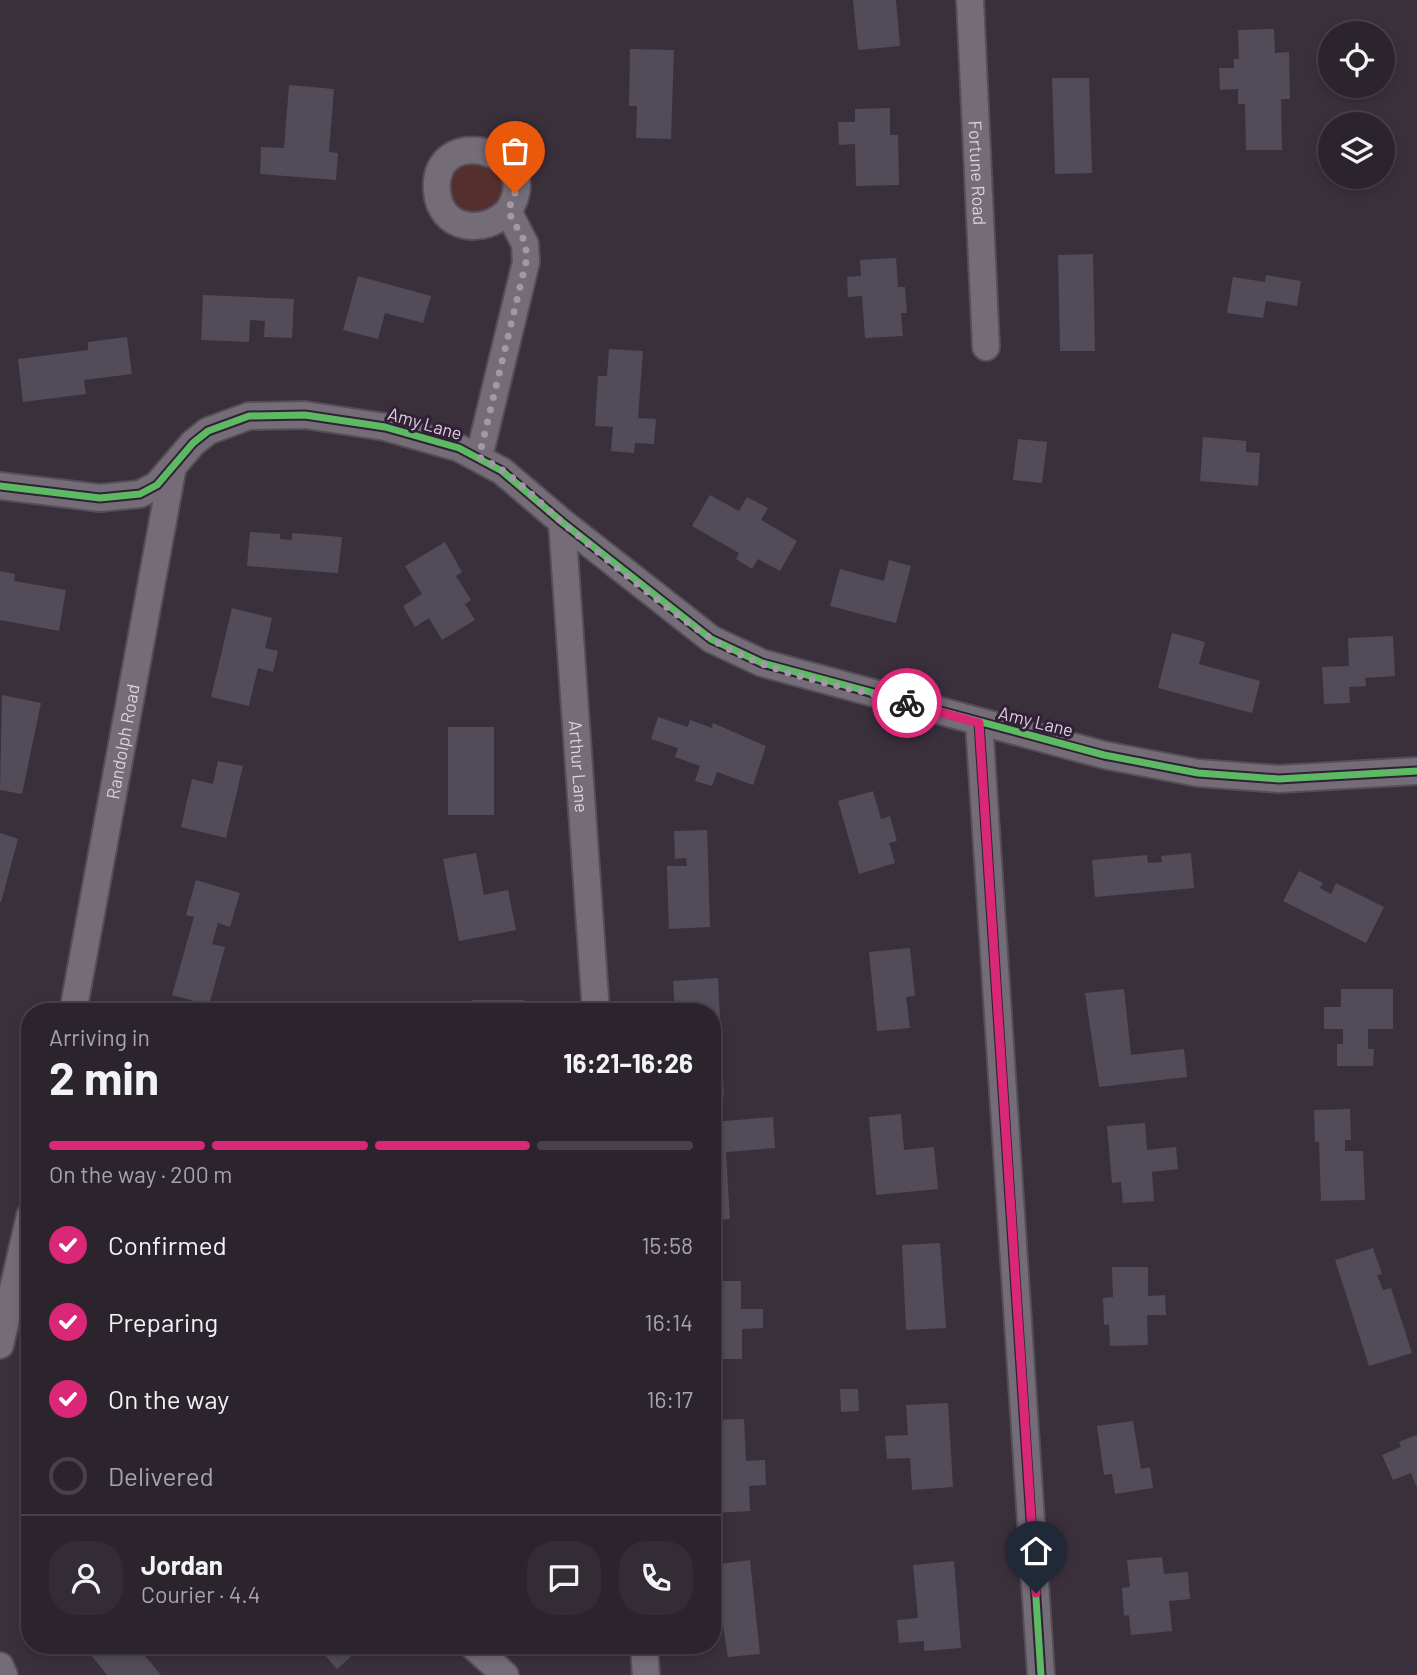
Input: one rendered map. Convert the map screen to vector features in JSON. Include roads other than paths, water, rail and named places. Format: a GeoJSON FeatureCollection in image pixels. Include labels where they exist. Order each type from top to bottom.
{"type":"FeatureCollection","features":[{"type":"Feature","properties":{"kind":"street","name":"Fortune Road"},"geometry":{"type":"LineString","coordinates":[[970,0],[986,347]]}},
{"type":"Feature","properties":{"kind":"street"},"geometry":{"type":"LineString","coordinates":[[479,457],[526,262],[526,244],[508,211]]}},
{"type":"Feature","properties":{"kind":"street","name":"Amy Lane"},"geometry":{"type":"LineString","coordinates":[[0,486],[58,495],[123,498],[157,485],[172,471],[193,443],[208,431],[249,416],[305,415],[385,427],[437,440],[479,457],[519,483],[562,522],[687,621],[733,652],[762,663],[1104,755],[1236,778],[1279,779],[1417,771]]}},
{"type":"Feature","properties":{"kind":"street","name":"Randolph Road"},"geometry":{"type":"LineString","coordinates":[[75,1003],[172,471]]}},
{"type":"Feature","properties":{"kind":"street","name":"Arthur Lane"},"geometry":{"type":"LineString","coordinates":[[562,522],[595,1003]]}},
{"type":"Feature","properties":{"kind":"street"},"geometry":{"type":"LineString","coordinates":[[979,723],[1041,1675]]}},
{"type":"Feature","properties":{"kind":"street"},"geometry":{"type":"LineString","coordinates":[[0,1345],[21,1255]]}},
{"type":"Feature","properties":{"kind":"street"},"geometry":{"type":"LineString","coordinates":[[482,1654],[505,1675]]}},
{"type":"Feature","properties":{"kind":"street"},"geometry":{"type":"LineString","coordinates":[[645,1654],[646,1675]]}},
{"type":"Feature","properties":{"kind":"street"},"geometry":{"type":"LineString","coordinates":[[0,1666],[4,1675]]}}]}
